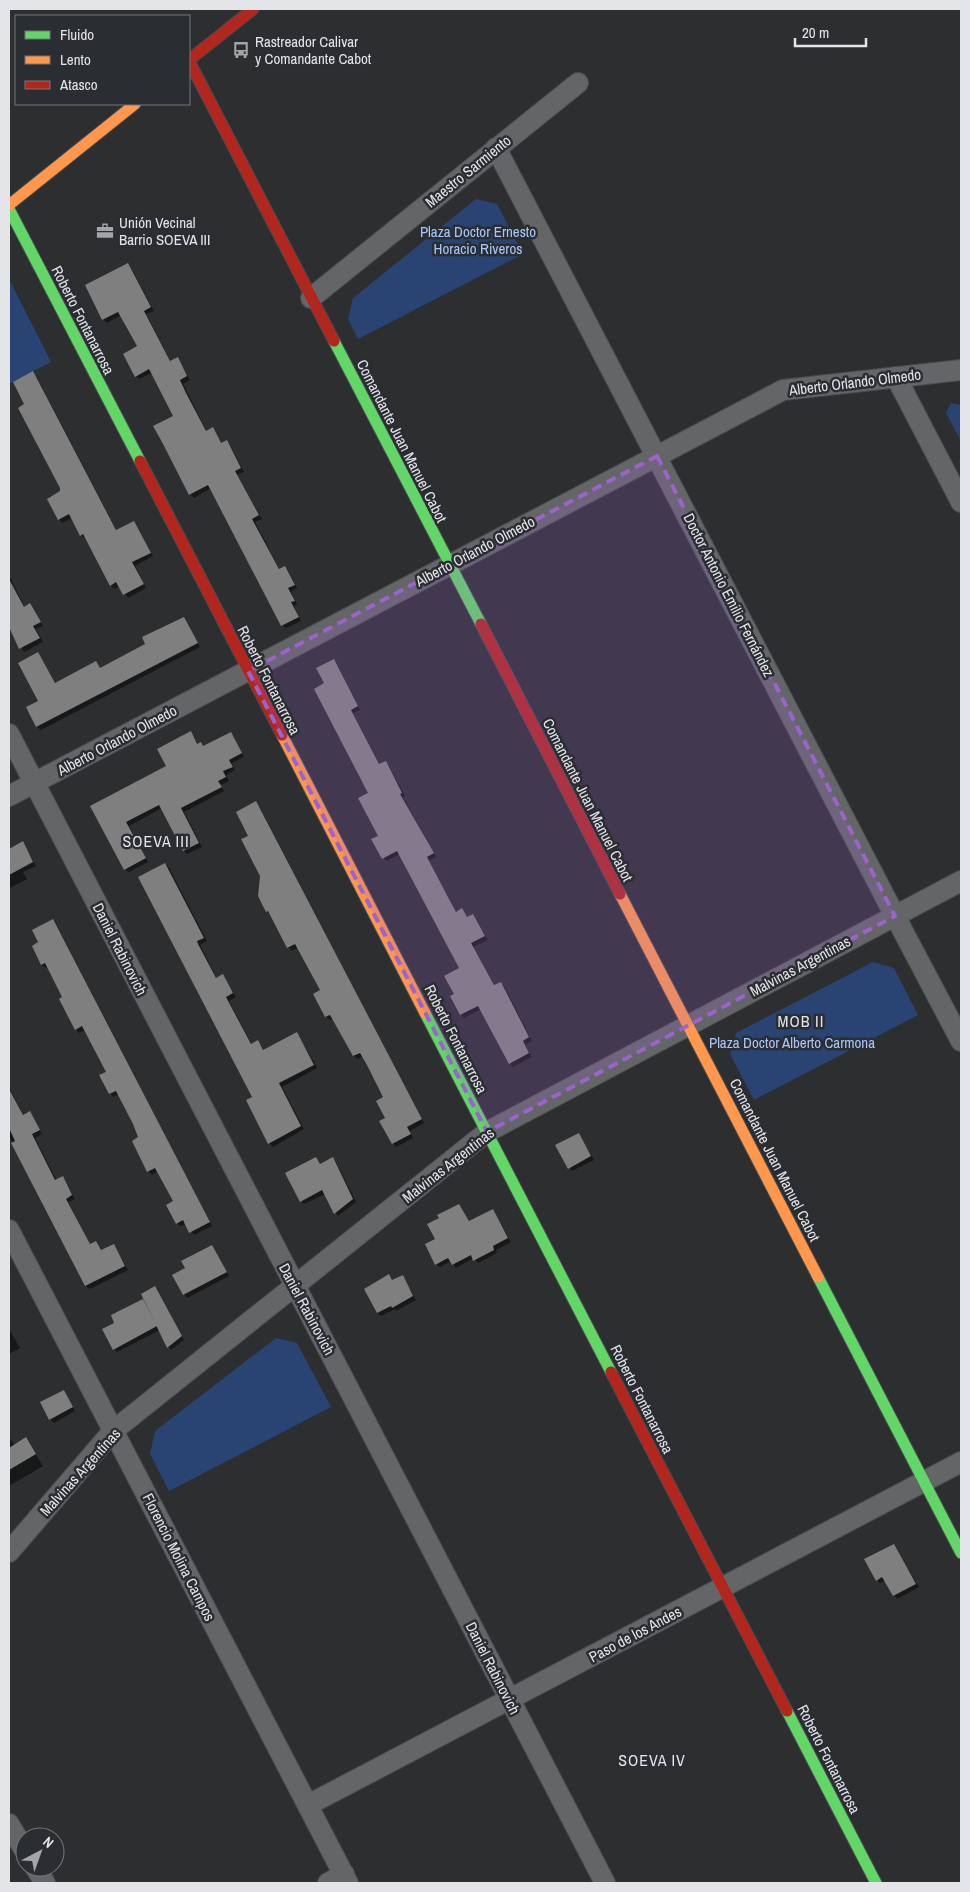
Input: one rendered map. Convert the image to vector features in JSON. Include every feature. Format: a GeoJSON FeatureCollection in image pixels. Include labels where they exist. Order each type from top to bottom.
{"type":"FeatureCollection","features":[{"type":"Feature","properties":{"kind":"street"},"geometry":{"type":"LineString","coordinates":[[190,60],[253,9]]}},
{"type":"Feature","properties":{"kind":"street","name":"Comandante Juan Manuel Cabot"},"geometry":{"type":"LineString","coordinates":[[190,63],[961,1553]]}},
{"type":"Feature","properties":{"kind":"street","name":"Maestro Sarmiento"},"geometry":{"type":"LineString","coordinates":[[311,298],[578,83]]}},
{"type":"Feature","properties":{"kind":"street"},"geometry":{"type":"LineString","coordinates":[[9,205],[133,105]]}},
{"type":"Feature","properties":{"kind":"street","name":"Doctor Antonio Emilio Fernández"},"geometry":{"type":"LineString","coordinates":[[496,148],[961,1041]]}},
{"type":"Feature","properties":{"kind":"street","name":"Roberto Fontanarrosa"},"geometry":{"type":"LineString","coordinates":[[9,209],[876,1883]]}},
{"type":"Feature","properties":{"kind":"street","name":"Alberto Orlando Olmedo"},"geometry":{"type":"LineString","coordinates":[[9,796],[783,390],[961,370]]}},
{"type":"Feature","properties":{"kind":"street"},"geometry":{"type":"LineString","coordinates":[[896,377],[961,502]]}},
{"type":"Feature","properties":{"kind":"street","name":"Daniel Rabinovich"},"geometry":{"type":"LineString","coordinates":[[9,734],[605,1883]]}},
{"type":"Feature","properties":{"kind":"street","name":"Malvinas Argentinas"},"geometry":{"type":"LineString","coordinates":[[9,1552],[114,1432],[487,1132],[961,881]]}},
{"type":"Feature","properties":{"kind":"street","name":"Florencio Molina Campos"},"geometry":{"type":"LineString","coordinates":[[9,1230],[308,1805],[340,1880]]}},
{"type":"Feature","properties":{"kind":"street","name":"Paso de los Andes"},"geometry":{"type":"LineString","coordinates":[[308,1805],[961,1462]]}},
{"type":"Feature","properties":{"kind":"highlighted area"},"geometry":{"type":"Polygon","coordinates":[[[657,456],[895,916],[487,1132],[248,671],[657,456]]]}},
{"type":"Feature","properties":{"kind":"green space","name":"Plaza Doctor Ernesto Horacio Riveros"},"geometry":{"type":"Polygon","coordinates":[[[476,199],[497,204],[523,254],[358,339],[348,319],[353,298],[476,199]]]}},
{"type":"Feature","properties":{"kind":"green space"},"geometry":{"type":"Polygon","coordinates":[[[9,279],[51,362],[9,384],[9,279]]]}},
{"type":"Feature","properties":{"kind":"green space"},"geometry":{"type":"Polygon","coordinates":[[[951,403],[961,405],[961,441],[946,413],[951,403]]]}},
{"type":"Feature","properties":{"kind":"green space","name":"Plaza Doctor Alberto Carmona"},"geometry":{"type":"Polygon","coordinates":[[[873,962],[894,968],[918,1015],[754,1100],[730,1054],[736,1033],[873,962]]]}},
{"type":"Feature","properties":{"kind":"green space"},"geometry":{"type":"Polygon","coordinates":[[[276,1338],[297,1343],[331,1407],[169,1491],[150,1454],[155,1431],[276,1338]]]}},
{"type":"Feature","properties":{"kind":"building"},"geometry":{"type":"Polygon","coordinates":[[[128,263],[151,307],[144,311],[170,361],[178,357],[187,376],[180,380],[186,393],[206,431],[213,427],[221,443],[227,440],[241,468],[235,471],[259,515],[252,519],[279,569],[285,566],[295,585],[288,588],[295,601],[291,602],[299,617],[281,626],[208,485],[189,495],[153,426],[173,416],[149,369],[135,377],[123,354],[137,346],[118,312],[102,320],[85,285],[128,263]]]}},
{"type":"Feature","properties":{"kind":"building"},"geometry":{"type":"Polygon","coordinates":[[[33,371],[116,530],[134,521],[151,553],[132,562],[144,584],[123,595],[116,582],[110,586],[83,534],[80,536],[69,514],[58,520],[47,499],[60,491],[60,488],[18,408],[24,404],[13,382],[33,371]]]}},
{"type":"Feature","properties":{"kind":"building"},"geometry":{"type":"Polygon","coordinates":[[[9,579],[24,607],[30,603],[41,622],[33,626],[40,638],[19,649],[9,627],[9,579]]]}},
{"type":"Feature","properties":{"kind":"building"},"geometry":{"type":"Polygon","coordinates":[[[184,617],[198,643],[36,727],[26,707],[38,701],[18,663],[38,652],[55,683],[96,661],[100,668],[145,644],[142,637],[184,617]]]}},
{"type":"Feature","properties":{"kind":"building"},"geometry":{"type":"Polygon","coordinates":[[[334,659],[358,706],[351,710],[379,764],[386,761],[402,793],[400,794],[434,853],[427,857],[456,912],[462,908],[467,917],[473,914],[485,936],[471,943],[494,985],[501,982],[529,1037],[523,1041],[529,1053],[509,1064],[478,1006],[460,1015],[450,996],[454,994],[444,976],[459,968],[397,851],[382,859],[371,839],[378,836],[358,798],[368,793],[314,689],[324,683],[316,668],[334,659]]]}},
{"type":"Feature","properties":{"kind":"building"},"geometry":{"type":"Polygon","coordinates":[[[191,731],[197,744],[201,742],[203,746],[231,732],[242,753],[229,760],[233,767],[223,771],[226,777],[218,781],[222,787],[181,808],[199,843],[183,851],[159,805],[126,822],[146,858],[124,870],[90,806],[166,766],[157,749],[191,731]]]}},
{"type":"Feature","properties":{"kind":"building"},"geometry":{"type":"Polygon","coordinates":[[[256,801],[422,1119],[407,1127],[411,1134],[392,1144],[379,1121],[385,1118],[376,1101],[383,1097],[367,1065],[360,1053],[353,1056],[330,1015],[325,1017],[313,994],[320,990],[295,944],[287,948],[258,896],[260,876],[241,839],[248,836],[236,812],[256,801]]]}},
{"type":"Feature","properties":{"kind":"building"},"geometry":{"type":"Polygon","coordinates":[[[23,841],[33,862],[9,875],[9,849],[23,841]]]}},
{"type":"Feature","properties":{"kind":"building"},"geometry":{"type":"Polygon","coordinates":[[[165,863],[204,938],[197,941],[198,944],[216,978],[223,974],[233,993],[226,997],[251,1044],[258,1040],[263,1050],[297,1032],[314,1065],[279,1083],[301,1126],[268,1144],[246,1100],[252,1097],[138,877],[165,863]]]}},
{"type":"Feature","properties":{"kind":"building"},"geometry":{"type":"Polygon","coordinates":[[[53,919],[210,1222],[189,1233],[183,1220],[176,1224],[166,1205],[173,1201],[155,1168],[147,1172],[132,1141],[138,1137],[133,1124],[116,1091],[109,1094],[99,1075],[106,1072],[82,1026],[75,1030],[59,999],[62,997],[45,963],[41,965],[32,946],[38,942],[32,930],[53,919]]]}},
{"type":"Feature","properties":{"kind":"building"},"geometry":{"type":"Polygon","coordinates":[[[9,1089],[23,1115],[30,1111],[40,1130],[32,1134],[55,1180],[63,1176],[72,1195],[66,1199],[90,1244],[96,1241],[101,1250],[114,1244],[125,1266],[85,1286],[11,1143],[15,1141],[9,1128],[9,1089]]]}},
{"type":"Feature","properties":{"kind":"building"},"geometry":{"type":"Polygon","coordinates":[[[579,1133],[591,1156],[568,1169],[555,1145],[579,1133]]]}},
{"type":"Feature","properties":{"kind":"building"},"geometry":{"type":"Polygon","coordinates":[[[316,1157],[320,1164],[333,1157],[353,1199],[334,1214],[322,1190],[300,1202],[285,1173],[316,1157]]]}},
{"type":"Feature","properties":{"kind":"building"},"geometry":{"type":"Polygon","coordinates":[[[459,1204],[469,1221],[493,1209],[508,1238],[493,1246],[494,1250],[473,1261],[471,1255],[452,1265],[448,1258],[435,1265],[425,1244],[435,1239],[427,1224],[439,1218],[437,1215],[459,1204]]]}},
{"type":"Feature","properties":{"kind":"building"},"geometry":{"type":"Polygon","coordinates":[[[212,1245],[227,1272],[183,1295],[172,1275],[185,1268],[181,1261],[212,1245]]]}},
{"type":"Feature","properties":{"kind":"building"},"geometry":{"type":"Polygon","coordinates":[[[389,1274],[392,1280],[403,1275],[413,1296],[392,1308],[391,1306],[377,1313],[364,1289],[389,1274]]]}},
{"type":"Feature","properties":{"kind":"building"},"geometry":{"type":"Polygon","coordinates":[[[155,1286],[182,1336],[167,1348],[141,1294],[155,1286]]]}},
{"type":"Feature","properties":{"kind":"building"},"geometry":{"type":"Polygon","coordinates":[[[143,1299],[157,1326],[113,1350],[102,1329],[114,1323],[111,1315],[143,1299]]]}},
{"type":"Feature","properties":{"kind":"building"},"geometry":{"type":"Polygon","coordinates":[[[64,1390],[73,1407],[49,1420],[40,1402],[64,1390]]]}},
{"type":"Feature","properties":{"kind":"building"},"geometry":{"type":"Polygon","coordinates":[[[26,1437],[36,1454],[9,1470],[9,1448],[26,1437]]]}},
{"type":"Feature","properties":{"kind":"building"},"geometry":{"type":"Polygon","coordinates":[[[894,1544],[916,1584],[893,1596],[882,1577],[876,1581],[864,1559],[894,1544]]]}},
{"type":"Feature","properties":{"kind":"traffic: fast"},"geometry":{"type":"LineString","coordinates":[[9,209],[140,461]]}},
{"type":"Feature","properties":{"kind":"traffic: fast"},"geometry":{"type":"LineString","coordinates":[[334,341],[481,624]]}},
{"type":"Feature","properties":{"kind":"traffic: fast"},"geometry":{"type":"LineString","coordinates":[[425,1013],[611,1372]]}},
{"type":"Feature","properties":{"kind":"traffic: fast"},"geometry":{"type":"LineString","coordinates":[[818,1277],[961,1553]]}},
{"type":"Feature","properties":{"kind":"traffic: fast"},"geometry":{"type":"LineString","coordinates":[[787,1711],[876,1883]]}},
{"type":"Feature","properties":{"kind":"traffic: slow"},"geometry":{"type":"LineString","coordinates":[[9,205],[134,105]]}},
{"type":"Feature","properties":{"kind":"traffic: slow"},"geometry":{"type":"LineString","coordinates":[[282,735],[425,1013]]}},
{"type":"Feature","properties":{"kind":"traffic: slow"},"geometry":{"type":"LineString","coordinates":[[620,894],[818,1277]]}},
{"type":"Feature","properties":{"kind":"traffic: jam"},"geometry":{"type":"LineString","coordinates":[[190,59],[253,9]]}},
{"type":"Feature","properties":{"kind":"traffic: jam"},"geometry":{"type":"LineString","coordinates":[[190,63],[334,341]]}},
{"type":"Feature","properties":{"kind":"traffic: jam"},"geometry":{"type":"LineString","coordinates":[[140,461],[282,735]]}},
{"type":"Feature","properties":{"kind":"traffic: jam"},"geometry":{"type":"LineString","coordinates":[[481,624],[620,894]]}},
{"type":"Feature","properties":{"kind":"traffic: jam"},"geometry":{"type":"LineString","coordinates":[[611,1372],[787,1711]]}},
{"type":"Feature","properties":{"kind":"place","name":"Rastreador Calivar y Comandante Cabot"},"geometry":{"type":"Point","coordinates":[241,50]}},
{"type":"Feature","properties":{"kind":"place","name":"Unión Vecinal Barrio SOEVA III"},"geometry":{"type":"Point","coordinates":[105,231]}},
{"type":"Feature","properties":{"kind":"district","name":"SOEVA III"},"geometry":{"type":"Point","coordinates":[156,841]}},
{"type":"Feature","properties":{"kind":"district","name":"MOB II"},"geometry":{"type":"Point","coordinates":[801,1021]}},
{"type":"Feature","properties":{"kind":"district","name":"SOEVA IV"},"geometry":{"type":"Point","coordinates":[652,1760]}}]}
